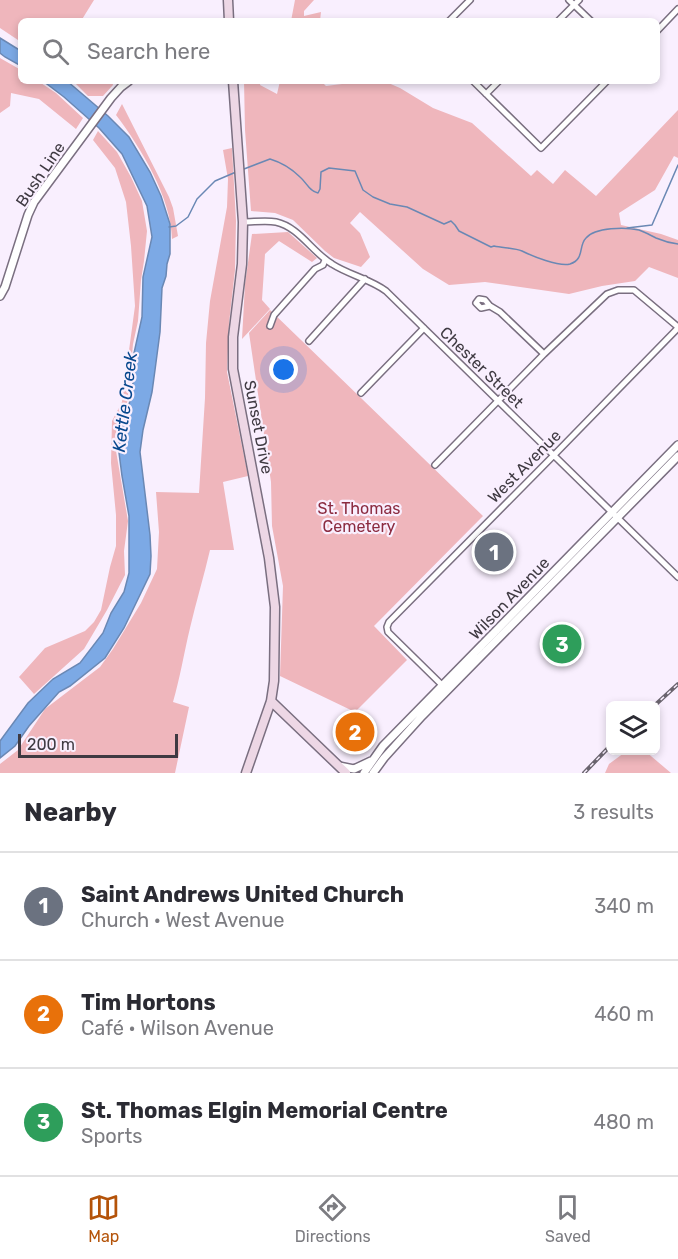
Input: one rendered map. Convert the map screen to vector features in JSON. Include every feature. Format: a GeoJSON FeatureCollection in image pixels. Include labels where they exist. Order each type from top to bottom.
{"type":"FeatureCollection","features":[{"type":"Feature","properties":{"kind":"main road"},"geometry":{"type":"LineString","coordinates":[[228,0],[229,18]]}},
{"type":"Feature","properties":{"kind":"main road","name":"Sunset Drive"},"geometry":{"type":"LineString","coordinates":[[233,84],[243,222],[242,264],[233,337],[233,369],[269,558],[274,594],[275,643],[271,701],[246,773]]}},
{"type":"Feature","properties":{"kind":"main road"},"geometry":{"type":"LineString","coordinates":[[271,701],[346,773]]}},
{"type":"Feature","properties":{"kind":"street"},"geometry":{"type":"LineString","coordinates":[[452,18],[470,0]]}},
{"type":"Feature","properties":{"kind":"street"},"geometry":{"type":"LineString","coordinates":[[569,0],[577,2],[589,18]]}},
{"type":"Feature","properties":{"kind":"street"},"geometry":{"type":"LineString","coordinates":[[561,18],[577,2]]}},
{"type":"Feature","properties":{"kind":"street"},"geometry":{"type":"LineString","coordinates":[[660,28],[678,9]]}},
{"type":"Feature","properties":{"kind":"street","name":"Bush Line"},"geometry":{"type":"LineString","coordinates":[[0,296],[7,282],[31,208],[38,196],[111,98],[125,84]]}},
{"type":"Feature","properties":{"kind":"street"},"geometry":{"type":"LineString","coordinates":[[476,84],[542,148],[605,84]]}},
{"type":"Feature","properties":{"kind":"street"},"geometry":{"type":"LineString","coordinates":[[486,94],[496,84]]}},
{"type":"Feature","properties":{"kind":"street","name":"Chester Street"},"geometry":{"type":"LineString","coordinates":[[243,222],[284,224],[296,232],[325,260],[386,291],[677,576]]}},
{"type":"Feature","properties":{"kind":"street"},"geometry":{"type":"LineString","coordinates":[[270,326],[274,315],[325,260]]}},
{"type":"Feature","properties":{"kind":"street"},"geometry":{"type":"LineString","coordinates":[[309,341],[365,279]]}},
{"type":"Feature","properties":{"kind":"street"},"geometry":{"type":"LineString","coordinates":[[435,465],[544,354],[607,294],[618,290],[634,290],[678,328]]}},
{"type":"Feature","properties":{"kind":"street"},"geometry":{"type":"LineString","coordinates":[[490,306],[500,312],[544,354]]}},
{"type":"Feature","properties":{"kind":"street"},"geometry":{"type":"LineString","coordinates":[[361,393],[424,328]]}},
{"type":"Feature","properties":{"kind":"street","name":"West Avenue"},"geometry":{"type":"LineString","coordinates":[[445,688],[388,632],[389,622],[678,328]]}},
{"type":"Feature","properties":{"kind":"street","name":"Wilson Avenue"},"geometry":{"type":"LineString","coordinates":[[615,515],[678,445]]}},
{"type":"Feature","properties":{"kind":"street","name":"Wilson Avenue"},"geometry":{"type":"LineString","coordinates":[[364,773],[383,746],[419,714],[615,515],[678,456]]}},
{"type":"Feature","properties":{"kind":"street","name":"Wilson Avenue"},"geometry":{"type":"LineString","coordinates":[[374,773],[419,714]]}},
{"type":"Feature","properties":{"kind":"street"},"geometry":{"type":"LineString","coordinates":[[338,765],[354,769],[373,760]]}},
{"type":"Feature","properties":{"kind":"green space"},"geometry":{"type":"Polygon","coordinates":[[[0,0],[94,0],[83,18],[18,18],[18,40],[0,28],[0,0]]]}},
{"type":"Feature","properties":{"kind":"green space"},"geometry":{"type":"Polygon","coordinates":[[[295,0],[314,0],[304,11],[304,16],[321,12],[320,18],[292,18],[295,0]]]}},
{"type":"Feature","properties":{"kind":"green space"},"geometry":{"type":"Polygon","coordinates":[[[0,58],[18,68],[18,84],[42,84],[83,118],[76,129],[39,99],[11,93],[10,106],[0,113],[0,58]]]}},
{"type":"Feature","properties":{"kind":"green space"},"geometry":{"type":"Polygon","coordinates":[[[76,84],[113,84],[103,96],[88,96],[76,84]]]}},
{"type":"Feature","properties":{"kind":"green space"},"geometry":{"type":"Polygon","coordinates":[[[244,84],[260,84],[277,94],[279,84],[324,84],[326,86],[391,84],[433,108],[472,123],[531,176],[537,170],[553,184],[565,170],[596,196],[678,110],[678,158],[674,156],[655,190],[619,213],[621,225],[678,240],[678,278],[649,267],[635,281],[569,294],[485,282],[449,285],[423,269],[360,212],[350,223],[360,233],[370,257],[361,267],[334,258],[293,220],[275,213],[251,211],[244,84]]]}},
{"type":"Feature","properties":{"kind":"green space"},"geometry":{"type":"Polygon","coordinates":[[[122,104],[169,197],[178,236],[172,239],[166,207],[153,174],[116,115],[122,104]]]}},
{"type":"Feature","properties":{"kind":"green space"},"geometry":{"type":"Polygon","coordinates":[[[98,131],[117,152],[131,177],[142,201],[147,231],[128,399],[115,445],[128,521],[124,551],[125,575],[84,649],[34,694],[19,677],[45,648],[85,631],[94,622],[101,610],[116,546],[116,515],[111,463],[112,421],[122,402],[135,306],[126,202],[115,168],[93,140],[98,131]]]}},
{"type":"Feature","properties":{"kind":"green space"},"geometry":{"type":"Polygon","coordinates":[[[232,148],[236,221],[235,270],[229,323],[227,372],[248,476],[223,482],[234,550],[210,550],[192,618],[173,702],[189,707],[175,773],[0,773],[0,764],[18,750],[45,709],[100,667],[141,603],[157,569],[159,532],[156,492],[199,493],[210,301],[227,207],[228,179],[223,150],[232,148]]]}},
{"type":"Feature","properties":{"kind":"green space"},"geometry":{"type":"Polygon","coordinates":[[[288,232],[317,258],[312,262],[279,241],[265,254],[262,300],[270,309],[242,339],[245,284],[252,234],[288,232]]]}},
{"type":"Feature","properties":{"kind":"green space","name":"St. Thomas Cemetery"},"geometry":{"type":"Polygon","coordinates":[[[270,310],[483,516],[374,626],[407,660],[355,712],[280,676],[283,586],[272,526],[271,482],[249,333],[270,310]]]}},
{"type":"Feature","properties":{"kind":"green space"},"geometry":{"type":"Polygon","coordinates":[[[621,755],[650,755],[671,773],[605,773],[609,764],[621,755]]]}},
{"type":"Feature","properties":{"kind":"water"},"geometry":{"type":"Polygon","coordinates":[[[0,38],[18,49],[18,64],[5,57],[0,53],[0,38]]]}},
{"type":"Feature","properties":{"kind":"water","name":"Kettle Creek"},"geometry":{"type":"Polygon","coordinates":[[[47,84],[71,84],[129,137],[150,172],[170,224],[170,254],[162,288],[160,332],[152,392],[140,452],[150,535],[150,574],[124,628],[105,658],[59,692],[15,746],[0,758],[0,741],[28,703],[53,679],[80,663],[103,633],[111,613],[124,592],[129,573],[129,516],[118,445],[133,383],[134,353],[142,317],[143,277],[152,237],[147,206],[122,154],[99,128],[47,84]]]}},
{"type":"Feature","properties":{"kind":"waterway"},"geometry":{"type":"LineString","coordinates":[[244,169],[270,159],[290,169],[310,189],[318,193],[321,172],[329,168],[355,171],[363,190],[373,197],[390,204],[407,207],[444,224],[451,221],[459,231],[491,247],[519,250],[559,264],[575,262],[580,256],[586,238],[590,234],[603,230],[619,228],[639,230],[661,240],[678,244]]}},
{"type":"Feature","properties":{"kind":"waterway"},"geometry":{"type":"LineString","coordinates":[[627,228],[652,225],[678,165]]}},
{"type":"Feature","properties":{"kind":"waterway"},"geometry":{"type":"LineString","coordinates":[[169,227],[176,226],[188,217],[197,199],[215,181],[236,172]]}},
{"type":"Feature","properties":{"kind":"railway"},"geometry":{"type":"LineString","coordinates":[[659,701],[678,684]]}},
{"type":"Feature","properties":{"kind":"railway"},"geometry":{"type":"LineString","coordinates":[[584,773],[606,750]]}},
{"type":"Feature","properties":{"kind":"place","name":"Saint Andrews United Church"},"geometry":{"type":"Point","coordinates":[494,552]}},
{"type":"Feature","properties":{"kind":"place","name":"St. Thomas Elgin Memorial Centre"},"geometry":{"type":"Point","coordinates":[562,644]}},
{"type":"Feature","properties":{"kind":"place","name":"Tim Hortons"},"geometry":{"type":"Point","coordinates":[355,732]}}]}
